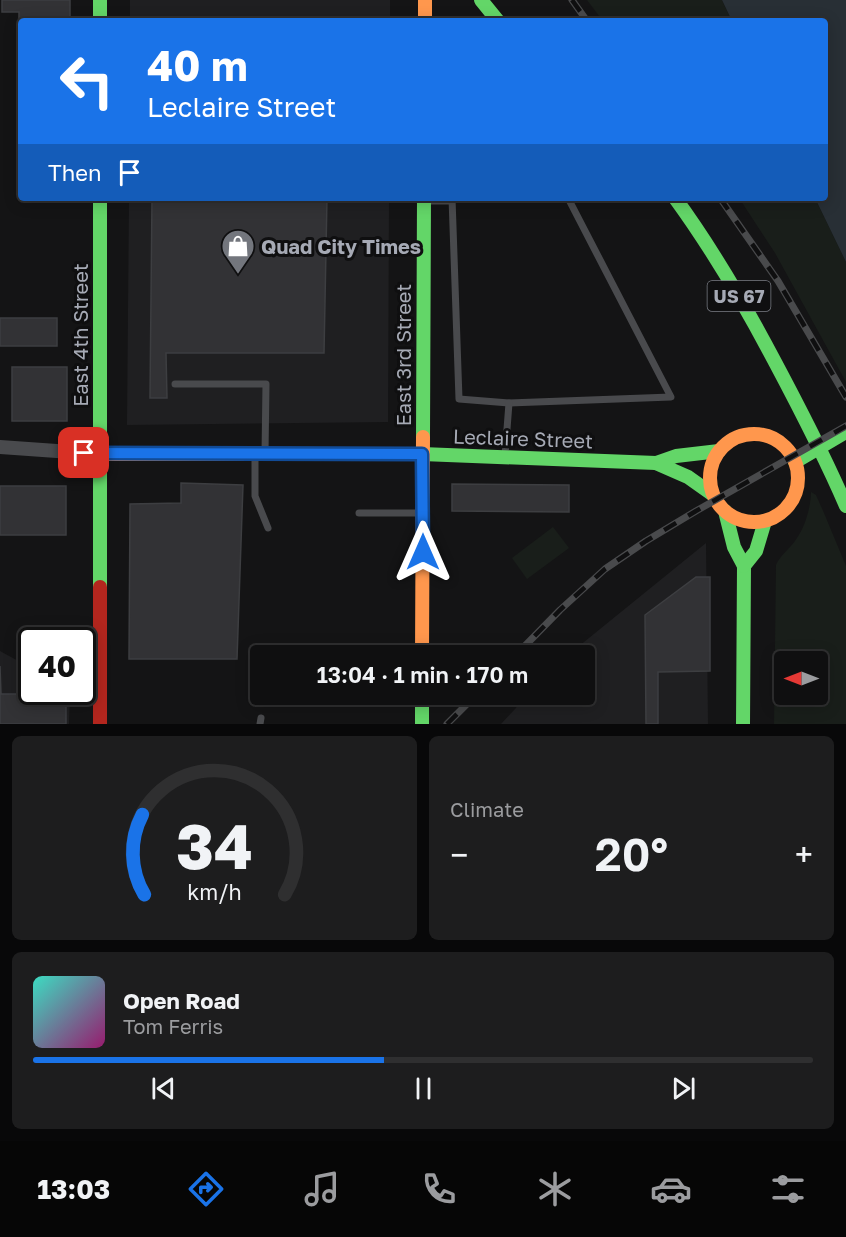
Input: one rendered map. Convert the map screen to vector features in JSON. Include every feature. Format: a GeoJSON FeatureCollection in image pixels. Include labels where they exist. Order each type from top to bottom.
{"type":"FeatureCollection","features":[{"type":"Feature","properties":{"kind":"street"},"geometry":{"type":"LineString","coordinates":[[100,0],[100,18]]}},
{"type":"Feature","properties":{"kind":"street"},"geometry":{"type":"LineString","coordinates":[[425,0],[425,18]]}},
{"type":"Feature","properties":{"kind":"street"},"geometry":{"type":"LineString","coordinates":[[481,0],[496,18]]}},
{"type":"Feature","properties":{"kind":"street","name":"East 4th Street"},"geometry":{"type":"LineString","coordinates":[[100,201],[100,724]]}},
{"type":"Feature","properties":{"kind":"street","name":"East 3rd Street"},"geometry":{"type":"LineString","coordinates":[[422,645],[424,201]]}},
{"type":"Feature","properties":{"kind":"street","name":"US 67"},"geometry":{"type":"LineString","coordinates":[[677,201],[700,231],[739,294],[818,443],[846,506]]}},
{"type":"Feature","properties":{"kind":"street"},"geometry":{"type":"LineString","coordinates":[[795,462],[846,432]]}},
{"type":"Feature","properties":{"kind":"street"},"geometry":{"type":"LineString","coordinates":[[712,494],[710,472],[719,452],[731,440],[740,436],[759,434],[780,442],[788,450],[795,462],[798,481],[791,502],[776,517],[765,521],[744,521],[725,511]]}},
{"type":"Feature","properties":{"kind":"street","name":"Leclaire Street"},"geometry":{"type":"LineString","coordinates":[[0,447],[99,454],[422,454],[656,463],[676,456],[719,452]]}},
{"type":"Feature","properties":{"kind":"street"},"geometry":{"type":"LineString","coordinates":[[656,463],[688,477],[712,494],[725,511],[730,524],[734,550],[744,566],[743,724]]}},
{"type":"Feature","properties":{"kind":"street"},"geometry":{"type":"LineString","coordinates":[[744,566],[750,562],[758,549],[765,521]]}},
{"type":"Feature","properties":{"kind":"street"},"geometry":{"type":"LineString","coordinates":[[422,705],[422,724]]}},
{"type":"Feature","properties":{"kind":"lane"},"geometry":{"type":"LineString","coordinates":[[452,201],[459,399],[508,403],[671,397],[570,201]]}},
{"type":"Feature","properties":{"kind":"lane"},"geometry":{"type":"LineString","coordinates":[[175,384],[266,384],[255,496],[268,528]]}},
{"type":"Feature","properties":{"kind":"lane"},"geometry":{"type":"LineString","coordinates":[[505,457],[508,403]]}},
{"type":"Feature","properties":{"kind":"lane"},"geometry":{"type":"LineString","coordinates":[[359,513],[423,513]]}},
{"type":"Feature","properties":{"kind":"shaded area"},"geometry":{"type":"Polygon","coordinates":[[[130,0],[390,0],[390,18],[130,18],[130,0]]]}},
{"type":"Feature","properties":{"kind":"shaded area"},"geometry":{"type":"Polygon","coordinates":[[[587,0],[722,0],[731,18],[601,18],[587,0]]]}},
{"type":"Feature","properties":{"kind":"shaded area"},"geometry":{"type":"Polygon","coordinates":[[[722,0],[846,0],[846,262],[816,201],[828,201],[828,18],[731,18],[722,0]]]}},
{"type":"Feature","properties":{"kind":"shaded area"},"geometry":{"type":"Polygon","coordinates":[[[129,201],[389,201],[388,422],[127,425],[129,201]]]}},
{"type":"Feature","properties":{"kind":"shaded area"},"geometry":{"type":"Polygon","coordinates":[[[741,201],[816,201],[846,262],[846,382],[775,253],[741,201]]]}},
{"type":"Feature","properties":{"kind":"shaded area"},"geometry":{"type":"Polygon","coordinates":[[[811,492],[816,495],[846,566],[846,724],[774,724],[774,705],[828,705],[828,651],[775,651],[776,565],[795,542],[807,516],[811,492]]]}},
{"type":"Feature","properties":{"kind":"shaded area"},"geometry":{"type":"Polygon","coordinates":[[[553,527],[569,548],[527,579],[512,558],[553,527]]]}},
{"type":"Feature","properties":{"kind":"shaded area"},"geometry":{"type":"Polygon","coordinates":[[[706,543],[708,724],[501,724],[519,705],[595,705],[595,645],[580,645],[706,543]]]}},
{"type":"Feature","properties":{"kind":"shaded area"},"geometry":{"type":"Polygon","coordinates":[[[0,651],[18,661],[18,705],[70,705],[69,724],[0,724],[0,651]]]}},
{"type":"Feature","properties":{"kind":"building"},"geometry":{"type":"Polygon","coordinates":[[[2,0],[70,0],[70,18],[19,18],[19,12],[2,12],[2,0]]]}},
{"type":"Feature","properties":{"kind":"building","name":"Quad City Times"},"geometry":{"type":"Polygon","coordinates":[[[152,201],[327,201],[324,353],[166,353],[167,398],[150,398],[152,201]]]}},
{"type":"Feature","properties":{"kind":"building"},"geometry":{"type":"Polygon","coordinates":[[[0,318],[57,318],[57,346],[0,346],[0,318]]]}},
{"type":"Feature","properties":{"kind":"building"},"geometry":{"type":"Polygon","coordinates":[[[12,367],[67,367],[67,421],[12,421],[12,367]]]}},
{"type":"Feature","properties":{"kind":"building"},"geometry":{"type":"Polygon","coordinates":[[[181,483],[243,485],[237,659],[129,659],[130,504],[181,503],[181,483]]]}},
{"type":"Feature","properties":{"kind":"building"},"geometry":{"type":"Polygon","coordinates":[[[452,484],[569,485],[569,512],[452,511],[452,484]]]}},
{"type":"Feature","properties":{"kind":"building"},"geometry":{"type":"Polygon","coordinates":[[[0,486],[66,486],[66,535],[0,535],[0,486]]]}},
{"type":"Feature","properties":{"kind":"building"},"geometry":{"type":"Polygon","coordinates":[[[696,577],[710,577],[710,671],[658,672],[658,724],[646,724],[645,615],[696,577]]]}},
{"type":"Feature","properties":{"kind":"building"},"geometry":{"type":"Polygon","coordinates":[[[0,666],[1,694],[18,694],[18,705],[66,705],[66,724],[0,724],[0,666]]]}},
{"type":"Feature","properties":{"kind":"railway"},"geometry":{"type":"LineString","coordinates":[[572,0],[585,18]]}},
{"type":"Feature","properties":{"kind":"railway"},"geometry":{"type":"LineString","coordinates":[[722,201],[778,281],[846,397]]}},
{"type":"Feature","properties":{"kind":"railway"},"geometry":{"type":"LineString","coordinates":[[526,645],[605,569],[696,511],[846,426]]}},
{"type":"Feature","properties":{"kind":"railway"},"geometry":{"type":"LineString","coordinates":[[447,724],[466,705]]}},
{"type":"Feature","properties":{"kind":"traffic: fast"},"geometry":{"type":"LineString","coordinates":[[100,0],[100,18]]}},
{"type":"Feature","properties":{"kind":"traffic: fast"},"geometry":{"type":"LineString","coordinates":[[481,0],[496,18]]}},
{"type":"Feature","properties":{"kind":"traffic: fast"},"geometry":{"type":"LineString","coordinates":[[100,201],[100,587]]}},
{"type":"Feature","properties":{"kind":"traffic: fast"},"geometry":{"type":"LineString","coordinates":[[423,437],[424,201]]}},
{"type":"Feature","properties":{"kind":"traffic: fast"},"geometry":{"type":"LineString","coordinates":[[677,201],[752,320],[812,433],[846,506]]}},
{"type":"Feature","properties":{"kind":"traffic: fast"},"geometry":{"type":"LineString","coordinates":[[795,462],[846,432]]}},
{"type":"Feature","properties":{"kind":"traffic: fast"},"geometry":{"type":"LineString","coordinates":[[422,454],[656,463],[676,456],[719,451]]}},
{"type":"Feature","properties":{"kind":"traffic: fast"},"geometry":{"type":"LineString","coordinates":[[656,463],[688,477],[712,494]]}},
{"type":"Feature","properties":{"kind":"traffic: fast"},"geometry":{"type":"LineString","coordinates":[[725,511],[734,547],[744,566],[743,724]]}},
{"type":"Feature","properties":{"kind":"traffic: fast"},"geometry":{"type":"LineString","coordinates":[[744,566],[756,551],[765,521]]}},
{"type":"Feature","properties":{"kind":"traffic: fast"},"geometry":{"type":"LineString","coordinates":[[422,705],[422,724]]}},
{"type":"Feature","properties":{"kind":"traffic: slow"},"geometry":{"type":"LineString","coordinates":[[425,0],[425,18]]}},
{"type":"Feature","properties":{"kind":"traffic: slow"},"geometry":{"type":"LineString","coordinates":[[754,434],[771,437],[785,447],[795,461],[798,478],[795,495],[785,509],[771,519],[754,522],[737,519],[723,509],[713,495],[710,478],[713,461],[723,447],[737,437],[754,434]]}},
{"type":"Feature","properties":{"kind":"traffic: slow"},"geometry":{"type":"LineString","coordinates":[[422,645],[423,437]]}},
{"type":"Feature","properties":{"kind":"traffic: slow"},"geometry":{"type":"LineString","coordinates":[[99,454],[422,454]]}},
{"type":"Feature","properties":{"kind":"traffic: jam"},"geometry":{"type":"LineString","coordinates":[[100,587],[100,724]]}},
{"type":"Feature","properties":{"kind":"place","name":"Quad City Times"},"geometry":{"type":"Point","coordinates":[238,275]}},
{"type":"Feature","properties":{"kind":"route"},"geometry":{"type":"LineString","coordinates":[[84,453],[422,454],[423,552]]}}]}
